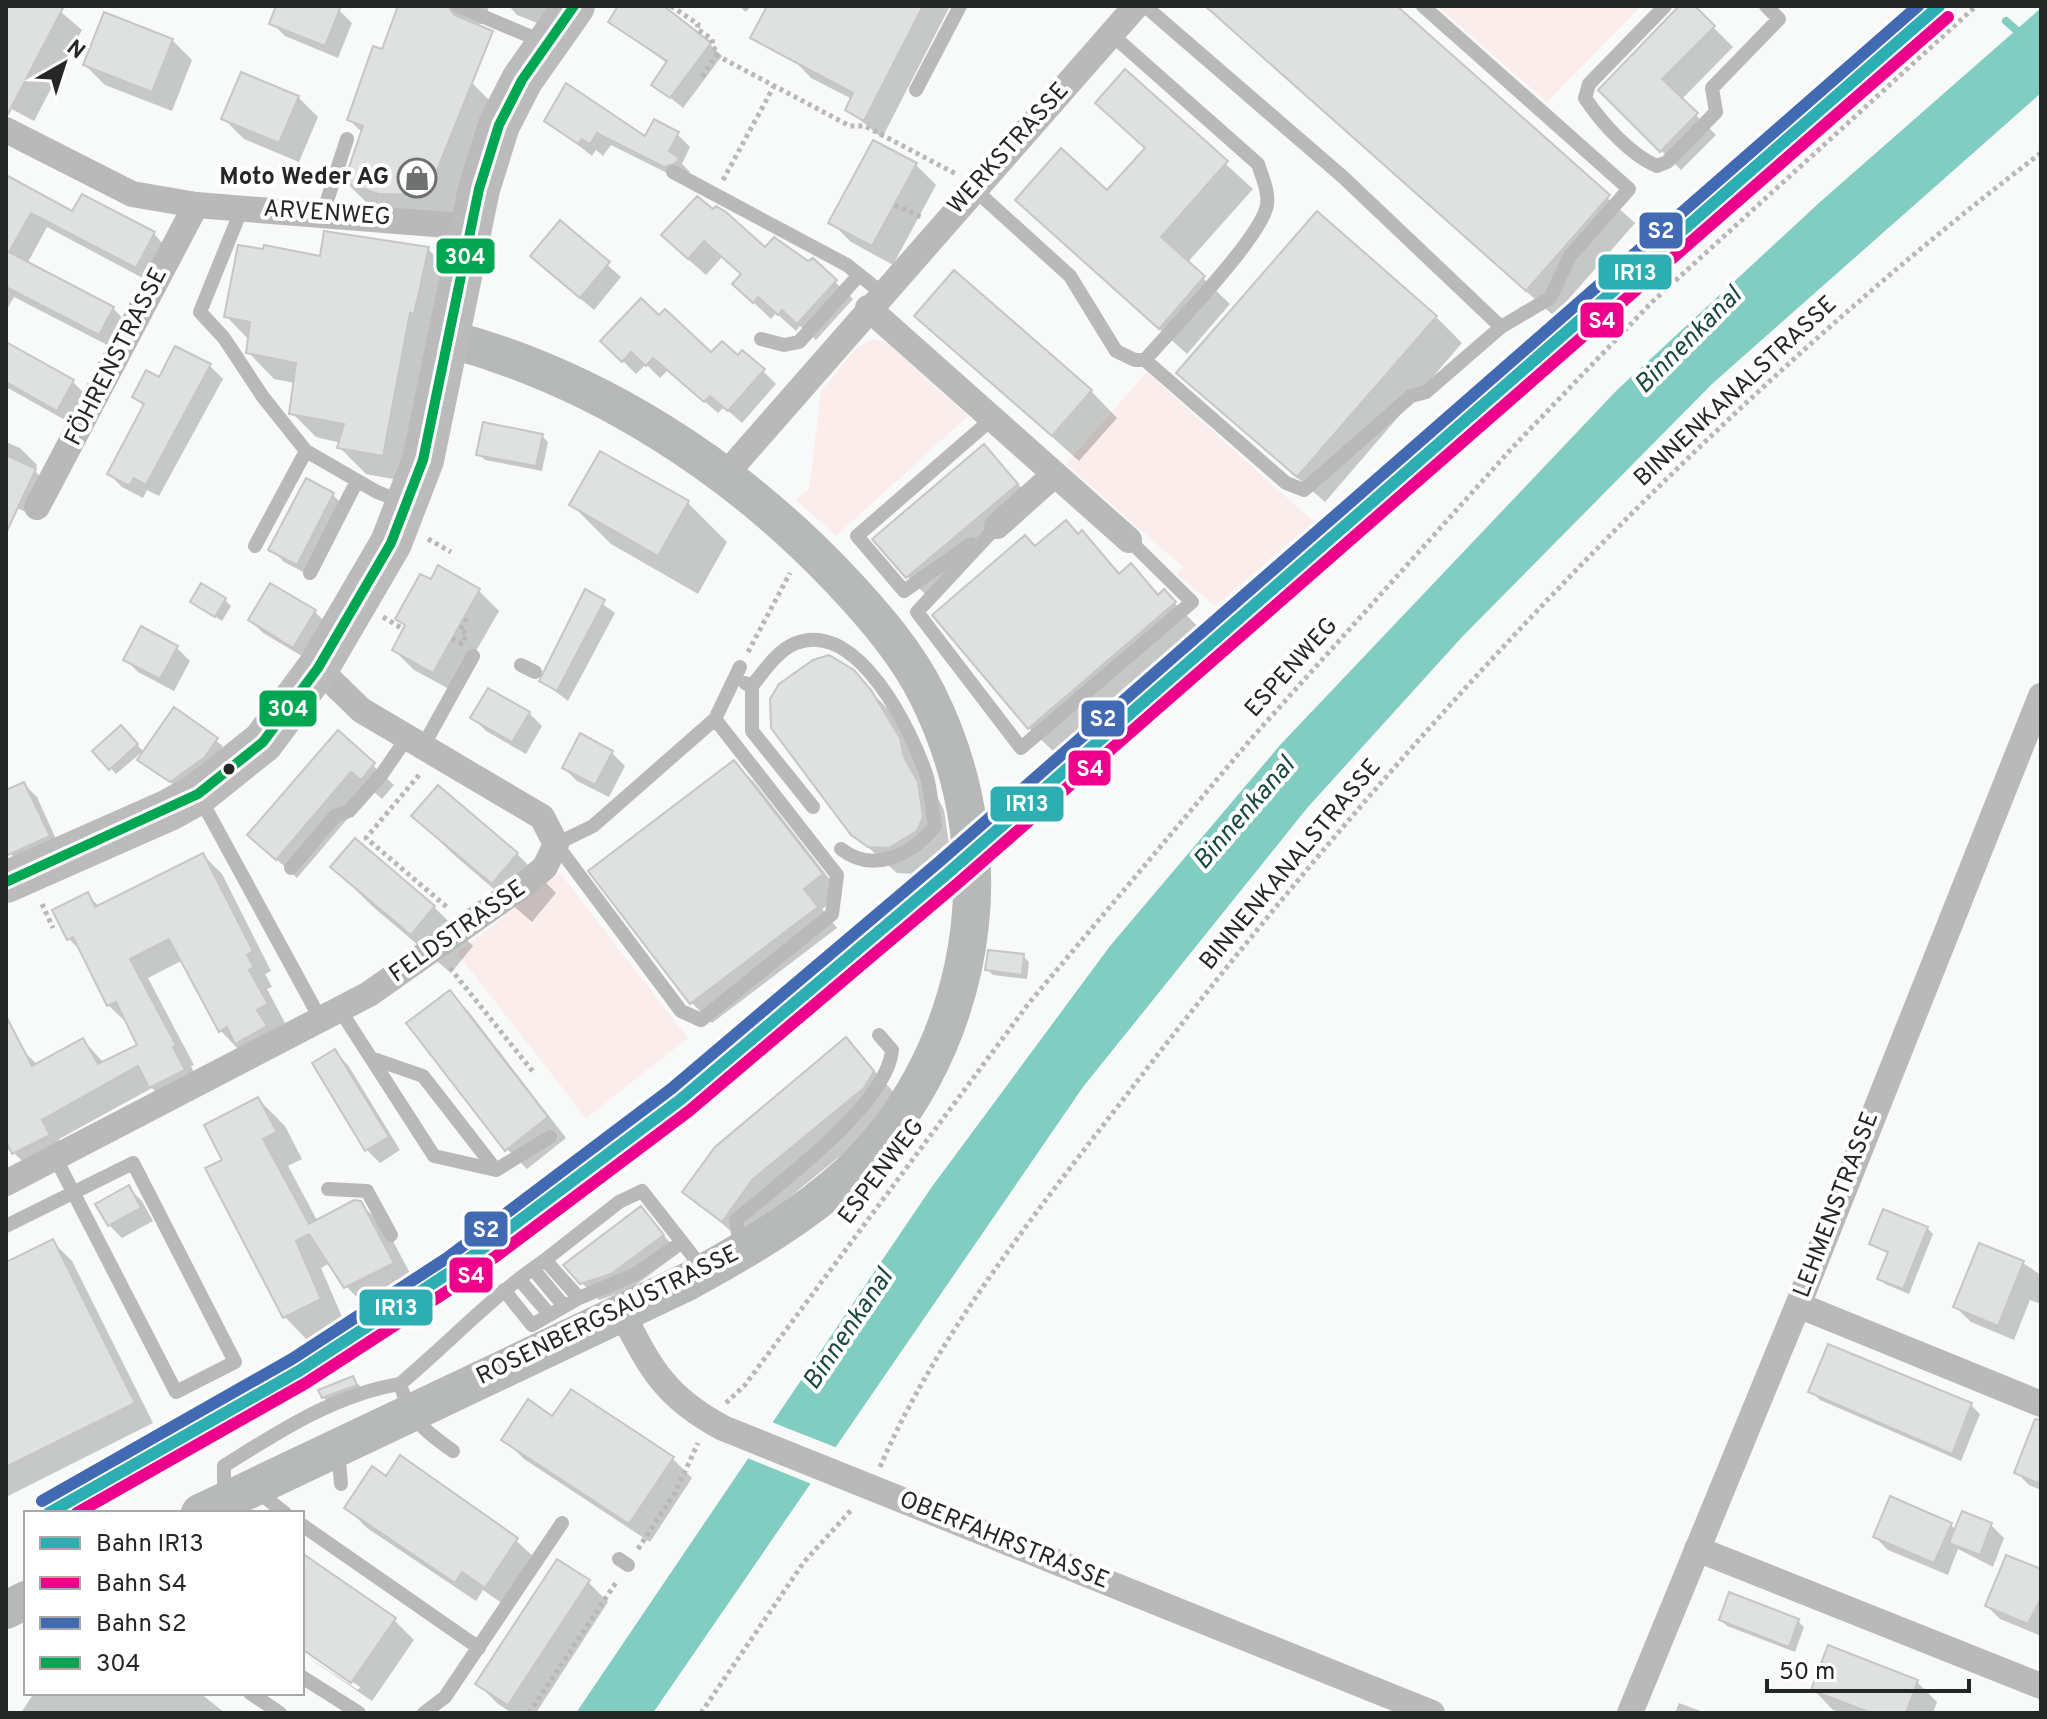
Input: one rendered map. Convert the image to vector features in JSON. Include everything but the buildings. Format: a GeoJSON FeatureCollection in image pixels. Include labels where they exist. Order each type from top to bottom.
{"type":"FeatureCollection","features":[{"type":"Feature","properties":{"kind":"main road"},"geometry":{"type":"LineString","coordinates":[[6,882],[198,794],[263,742],[318,668],[412,519],[479,189],[499,125],[546,43],[574,6]]}},
{"type":"Feature","properties":{"kind":"street","name":"WERKSTRASSE"},"geometry":{"type":"LineString","coordinates":[[725,475],[875,301],[968,183],[1134,8]]}},
{"type":"Feature","properties":{"kind":"street","name":"ARVENWEG"},"geometry":{"type":"LineString","coordinates":[[6,130],[118,189],[196,205],[473,227]]}},
{"type":"Feature","properties":{"kind":"street","name":"FÖHRENSTRASSE"},"geometry":{"type":"LineString","coordinates":[[37,507],[196,205]]}},
{"type":"Feature","properties":{"kind":"street"},"geometry":{"type":"LineString","coordinates":[[875,301],[993,418],[1129,540]]}},
{"type":"Feature","properties":{"kind":"street","name":"ROSENBERGSAUSTRASSE"},"geometry":{"type":"LineString","coordinates":[[225,1500],[338,1446],[404,1398],[622,1313],[705,1272],[808,1208],[850,1173],[887,1132],[930,1066],[952,1015],[971,931],[974,866],[965,801],[947,738],[927,693],[901,652],[809,546],[725,475],[667,436],[552,373],[449,339]]}},
{"type":"Feature","properties":{"kind":"street"},"geometry":{"type":"LineString","coordinates":[[997,526],[1054,475]]}},
{"type":"Feature","properties":{"kind":"street"},"geometry":{"type":"LineString","coordinates":[[318,668],[361,710],[542,817],[551,828],[556,844]]}},
{"type":"Feature","properties":{"kind":"street","name":"LEHMENSTRASSE"},"geometry":{"type":"LineString","coordinates":[[1630,1713],[1798,1305],[2041,696]]}},
{"type":"Feature","properties":{"kind":"street","name":"FELDSTRASSE"},"geometry":{"type":"LineString","coordinates":[[6,1183],[258,1062],[434,948],[528,882],[545,867],[556,844]]}},
{"type":"Feature","properties":{"kind":"street"},"geometry":{"type":"LineString","coordinates":[[1798,1305],[2041,1404]]}},
{"type":"Feature","properties":{"kind":"street","name":"OBERFAHRSTRASSE"},"geometry":{"type":"LineString","coordinates":[[622,1313],[644,1360],[677,1399],[716,1424],[1432,1713]]}},
{"type":"Feature","properties":{"kind":"street"},"geometry":{"type":"LineString","coordinates":[[1697,1549],[2041,1686]]}},
{"type":"Feature","properties":{"kind":"street"},"geometry":{"type":"LineString","coordinates":[[6,1610],[24,1601]]}},
{"type":"Feature","properties":{"kind":"lane"},"geometry":{"type":"LineString","coordinates":[[458,6],[546,43]]}},
{"type":"Feature","properties":{"kind":"lane"},"geometry":{"type":"LineString","coordinates":[[916,90],[960,6]]}},
{"type":"Feature","properties":{"kind":"lane"},"geometry":{"type":"LineString","coordinates":[[968,183],[1070,276],[1116,351],[1135,360],[1145,360],[1286,483],[1304,490],[1411,396],[1426,392],[1501,327],[1550,298],[1570,256],[1629,189],[1423,6]]}},
{"type":"Feature","properties":{"kind":"lane"},"geometry":{"type":"LineString","coordinates":[[1665,6],[1589,84],[1585,98],[1594,112],[1645,161],[1657,166],[1667,162],[1716,112],[1712,88],[1779,19],[1766,6]]}},
{"type":"Feature","properties":{"kind":"lane"},"geometry":{"type":"LineString","coordinates":[[1134,8],[1343,177],[1501,327]]}},
{"type":"Feature","properties":{"kind":"lane"},"geometry":{"type":"LineString","coordinates":[[1111,34],[1258,164],[1267,189],[1267,208],[1251,236],[1145,360]]}},
{"type":"Feature","properties":{"kind":"lane"},"geometry":{"type":"LineString","coordinates":[[323,213],[347,139]]}},
{"type":"Feature","properties":{"kind":"lane"},"geometry":{"type":"LineString","coordinates":[[673,172],[859,275],[875,301]]}},
{"type":"Feature","properties":{"kind":"lane"},"geometry":{"type":"LineString","coordinates":[[242,208],[200,312],[224,338],[263,397],[306,451],[412,519]]}},
{"type":"Feature","properties":{"kind":"lane"},"geometry":{"type":"LineString","coordinates":[[1015,248],[1025,236]]}},
{"type":"Feature","properties":{"kind":"lane"},"geometry":{"type":"LineString","coordinates":[[761,339],[784,345],[799,342],[859,275]]}},
{"type":"Feature","properties":{"kind":"lane"},"geometry":{"type":"LineString","coordinates":[[993,418],[857,536],[904,591],[997,526]]}},
{"type":"Feature","properties":{"kind":"lane"},"geometry":{"type":"LineString","coordinates":[[255,546],[306,451]]}},
{"type":"Feature","properties":{"kind":"lane"},"geometry":{"type":"LineString","coordinates":[[310,573],[357,481]]}},
{"type":"Feature","properties":{"kind":"lane"},"geometry":{"type":"LineString","coordinates":[[997,526],[917,612],[1021,748],[1192,602],[1129,540]]}},
{"type":"Feature","properties":{"kind":"lane"},"geometry":{"type":"LineString","coordinates":[[813,807],[752,731],[752,686],[782,652],[796,643],[833,642],[850,651],[907,728],[927,780],[935,826],[906,854],[874,861],[854,859],[841,849]]}},
{"type":"Feature","properties":{"kind":"lane"},"geometry":{"type":"LineString","coordinates":[[291,868],[335,816],[349,811],[382,774],[421,747],[473,656]]}},
{"type":"Feature","properties":{"kind":"lane"},"geometry":{"type":"LineString","coordinates":[[521,665],[535,672]]}},
{"type":"Feature","properties":{"kind":"lane"},"geometry":{"type":"LineString","coordinates":[[715,719],[837,875],[832,914],[701,1020],[681,1011],[556,844],[593,826],[715,719],[736,673],[752,686]]}},
{"type":"Feature","properties":{"kind":"lane"},"geometry":{"type":"LineString","coordinates":[[198,794],[330,1015],[371,1058],[434,1156],[496,1170],[550,1137]]}},
{"type":"Feature","properties":{"kind":"lane"},"geometry":{"type":"LineString","coordinates":[[741,1252],[736,1220],[839,1134],[891,1067],[892,1050],[879,1035]]}},
{"type":"Feature","properties":{"kind":"lane"},"geometry":{"type":"LineString","coordinates":[[371,1058],[423,1076],[496,1170]]}},
{"type":"Feature","properties":{"kind":"lane"},"geometry":{"type":"LineString","coordinates":[[6,1226],[74,1193],[133,1163],[235,1362],[176,1392],[74,1193],[55,1157]]}},
{"type":"Feature","properties":{"kind":"lane"},"geometry":{"type":"LineString","coordinates":[[328,1189],[367,1191],[391,1235]]}},
{"type":"Feature","properties":{"kind":"lane"},"geometry":{"type":"LineString","coordinates":[[404,1398],[504,1290],[619,1202],[642,1191],[705,1272]]}},
{"type":"Feature","properties":{"kind":"lane"},"geometry":{"type":"LineString","coordinates":[[504,1290],[532,1325],[579,1298],[634,1275],[682,1242]]}},
{"type":"Feature","properties":{"kind":"lane"},"geometry":{"type":"LineString","coordinates":[[539,1264],[579,1298]]}},
{"type":"Feature","properties":{"kind":"lane"},"geometry":{"type":"LineString","coordinates":[[539,1264],[564,1306]]}},
{"type":"Feature","properties":{"kind":"lane"},"geometry":{"type":"LineString","coordinates":[[519,1279],[550,1315]]}},
{"type":"Feature","properties":{"kind":"lane"},"geometry":{"type":"LineString","coordinates":[[276,1511],[225,1500],[224,1466],[275,1434],[355,1395],[404,1398]]}},
{"type":"Feature","properties":{"kind":"lane"},"geometry":{"type":"LineString","coordinates":[[404,1398],[424,1431],[453,1451]]}},
{"type":"Feature","properties":{"kind":"lane"},"geometry":{"type":"LineString","coordinates":[[338,1446],[341,1484]]}},
{"type":"Feature","properties":{"kind":"lane"},"geometry":{"type":"LineString","coordinates":[[424,1713],[445,1697],[562,1523]]}},
{"type":"Feature","properties":{"kind":"lane"},"geometry":{"type":"LineString","coordinates":[[304,1526],[479,1648]]}},
{"type":"Feature","properties":{"kind":"lane"},"geometry":{"type":"LineString","coordinates":[[304,1678],[359,1713]]}},
{"type":"Feature","properties":{"kind":"lane"},"geometry":{"type":"LineString","coordinates":[[253,1695],[280,1713]]}},
{"type":"Feature","properties":{"kind":"path"},"geometry":{"type":"LineString","coordinates":[[671,6],[698,24],[697,29],[712,39],[716,55],[702,77]]}},
{"type":"Feature","properties":{"kind":"path","name":"ESPENWEG"},"geometry":{"type":"LineString","coordinates":[[716,1424],[1029,1003],[1251,739],[1512,448],[1652,302],[1976,6]]}},
{"type":"Feature","properties":{"kind":"path"},"geometry":{"type":"LineString","coordinates":[[716,55],[850,126],[865,126],[968,183]]}},
{"type":"Feature","properties":{"kind":"path"},"geometry":{"type":"LineString","coordinates":[[721,183],[774,86]]}},
{"type":"Feature","properties":{"kind":"path","name":"BINNENKANALSTRASSE"},"geometry":{"type":"LineString","coordinates":[[701,1713],[894,1434],[923,1383],[998,1268],[1204,994],[1335,836],[1534,615],[1640,505],[1849,313],[2041,153]]}},
{"type":"Feature","properties":{"kind":"path"},"geometry":{"type":"LineString","coordinates":[[895,205],[925,220]]}},
{"type":"Feature","properties":{"kind":"path"},"geometry":{"type":"LineString","coordinates":[[412,519],[451,552]]}},
{"type":"Feature","properties":{"kind":"path"},"geometry":{"type":"LineString","coordinates":[[736,673],[797,559]]}},
{"type":"Feature","properties":{"kind":"path"},"geometry":{"type":"LineString","coordinates":[[376,612],[403,629]]}},
{"type":"Feature","properties":{"kind":"path"},"geometry":{"type":"LineString","coordinates":[[460,630],[468,616]]}},
{"type":"Feature","properties":{"kind":"path"},"geometry":{"type":"LineString","coordinates":[[421,747],[366,838],[468,924]]}},
{"type":"Feature","properties":{"kind":"path"},"geometry":{"type":"LineString","coordinates":[[42,904],[53,928]]}},
{"type":"Feature","properties":{"kind":"path"},"geometry":{"type":"LineString","coordinates":[[434,948],[534,1073]]}},
{"type":"Feature","properties":{"kind":"shaded area"},"geometry":{"type":"Polygon","coordinates":[[[1437,6],[1641,6],[1547,102],[1437,6]]]}},
{"type":"Feature","properties":{"kind":"shaded area"},"geometry":{"type":"Polygon","coordinates":[[[873,339],[887,343],[968,416],[836,536],[795,499],[809,490],[821,391],[857,347],[873,339]]]}},
{"type":"Feature","properties":{"kind":"shaded area"},"geometry":{"type":"Polygon","coordinates":[[[1147,372],[1314,522],[1215,606],[1177,574],[1183,567],[1066,464],[1147,372]]]}},
{"type":"Feature","properties":{"kind":"shaded area"},"geometry":{"type":"Polygon","coordinates":[[[560,873],[688,1038],[586,1118],[457,953],[560,873]]]}},
{"type":"Feature","properties":{"kind":"water","name":"Binnenkanal"},"geometry":{"type":"Polygon","coordinates":[[[2041,8],[2041,93],[1712,384],[1462,637],[1308,807],[1083,1087],[653,1713],[576,1713],[931,1188],[1110,946],[1281,744],[1617,390],[1820,202],[2041,8]]]}},
{"type":"Feature","properties":{"kind":"pier"},"geometry":{"type":"Polygon","coordinates":[[[769,1421],[840,1449],[814,1485],[745,1457],[769,1421]]]}},
{"type":"Feature","properties":{"kind":"waterway"},"geometry":{"type":"LineString","coordinates":[[2006,21],[2023,36]]}},
{"type":"Feature","properties":{"kind":"rail line","name":"S2"},"geometry":{"type":"LineString","coordinates":[[42,1501],[292,1359],[447,1258],[671,1089],[939,862],[1918,6]]}},
{"type":"Feature","properties":{"kind":"rail line","name":"IR13"},"geometry":{"type":"LineString","coordinates":[[53,1511],[299,1371],[455,1269],[680,1100],[948,873],[1939,6]]}},
{"type":"Feature","properties":{"kind":"rail line","name":"S4"},"geometry":{"type":"LineString","coordinates":[[81,1511],[306,1383],[463,1281],[689,1111],[957,884],[1948,17]]}},
{"type":"Feature","properties":{"kind":"transit line","name":"304"},"geometry":{"type":"LineString","coordinates":[[6,882],[198,794],[263,742],[318,668],[391,543],[423,460],[479,189],[499,125],[522,80],[574,6]]}},
{"type":"Feature","properties":{"kind":"place","name":"Moto Weder AG"},"geometry":{"type":"Point","coordinates":[417,178]}}]}
